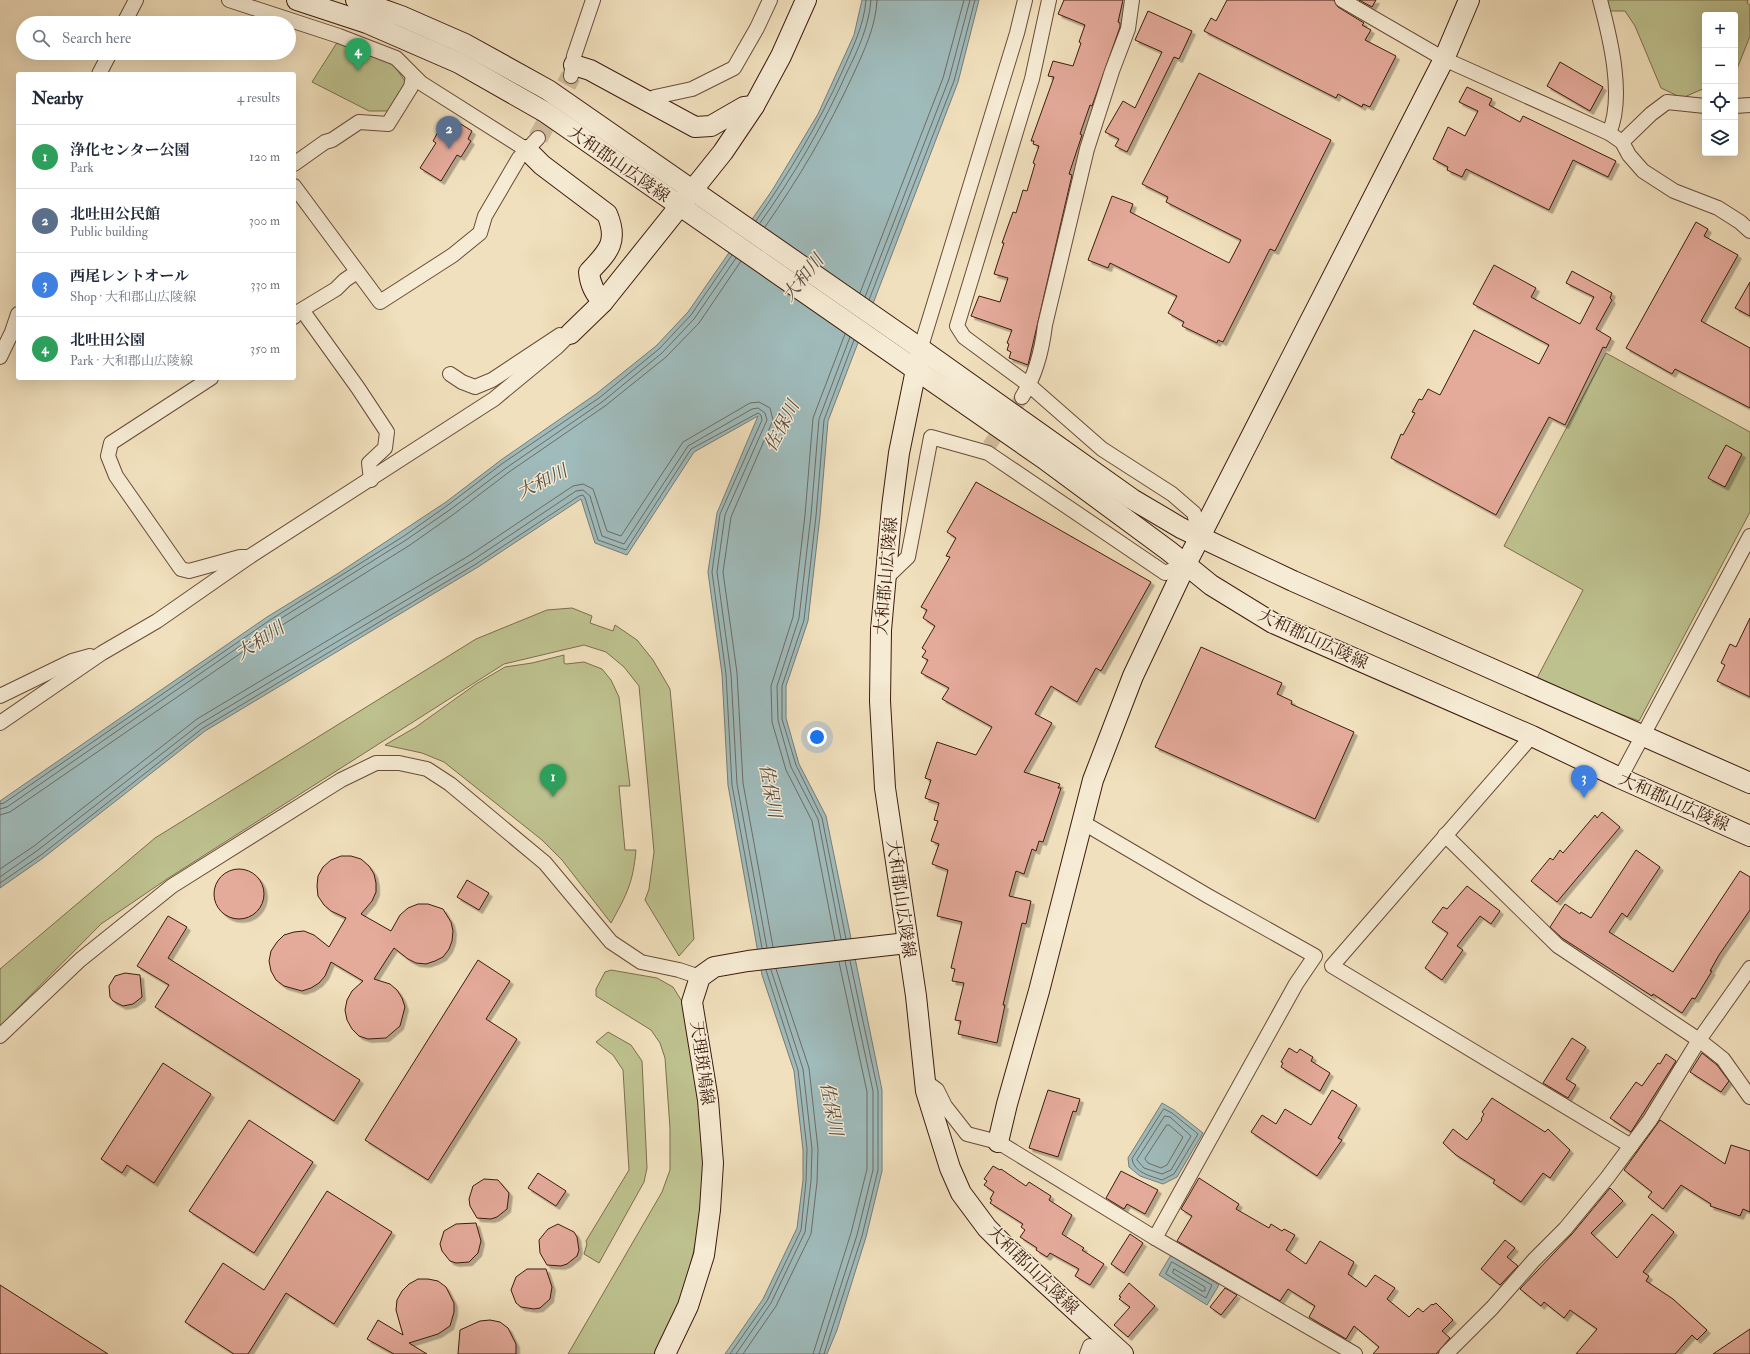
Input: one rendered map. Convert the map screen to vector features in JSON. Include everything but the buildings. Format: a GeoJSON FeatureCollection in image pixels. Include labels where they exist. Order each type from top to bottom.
{"type":"FeatureCollection","features":[{"type":"Feature","properties":{"kind":"main road","name":"大和郡山広陵線"},"geometry":{"type":"LineString","coordinates":[[297,0],[367,23],[459,64],[545,112],[917,372],[1043,458],[1186,564],[1211,586],[1273,623],[1532,736],[1620,778],[1750,836]]}},
{"type":"Feature","properties":{"kind":"main road","name":"大和郡山広陵線"},"geometry":{"type":"LineString","coordinates":[[356,0],[401,16],[464,44],[548,90],[1132,499],[1200,537],[1293,581],[1750,783]]}},
{"type":"Feature","properties":{"kind":"main road"},"geometry":{"type":"LineString","coordinates":[[570,334],[603,302],[687,212],[699,196],[723,152],[754,106],[781,56],[806,0]]}},
{"type":"Feature","properties":{"kind":"main road"},"geometry":{"type":"LineString","coordinates":[[998,1142],[1093,780],[1133,676],[1186,564],[1444,59],[1469,0]]}},
{"type":"Feature","properties":{"kind":"main road"},"geometry":{"type":"LineString","coordinates":[[572,71],[590,70],[695,127],[711,126],[744,107],[754,106]]}},
{"type":"Feature","properties":{"kind":"main road"},"geometry":{"type":"LineString","coordinates":[[533,144],[542,165],[607,214],[612,225],[613,238],[607,253],[589,272],[590,283],[598,297],[603,302]]}},
{"type":"Feature","properties":{"kind":"main road","name":"大和郡山広陵線"},"geometry":{"type":"LineString","coordinates":[[912,344],[917,372],[899,453],[881,630],[880,701],[885,780],[907,943],[916,996],[926,1091],[939,1136],[961,1193],[987,1228],[1123,1354]]}},
{"type":"Feature","properties":{"kind":"main road"},"geometry":{"type":"LineString","coordinates":[[700,977],[714,967],[748,961],[907,943]]}},
{"type":"Feature","properties":{"kind":"main road","name":"天理斑鳩線"},"geometry":{"type":"LineString","coordinates":[[665,1354],[688,1306],[704,1255],[710,1210],[713,1163],[708,1100],[692,1002],[700,977]]}},
{"type":"Feature","properties":{"kind":"street"},"geometry":{"type":"LineString","coordinates":[[128,16],[136,0]]}},
{"type":"Feature","properties":{"kind":"street"},"geometry":{"type":"LineString","coordinates":[[230,0],[278,16]]}},
{"type":"Feature","properties":{"kind":"street"},"geometry":{"type":"LineString","coordinates":[[572,71],[574,56],[593,0]]}},
{"type":"Feature","properties":{"kind":"street"},"geometry":{"type":"LineString","coordinates":[[648,101],[655,97],[692,89],[734,68],[757,28],[770,0]]}},
{"type":"Feature","properties":{"kind":"street"},"geometry":{"type":"LineString","coordinates":[[912,344],[1017,33],[1025,0]]}},
{"type":"Feature","properties":{"kind":"street"},"geometry":{"type":"LineString","coordinates":[[1049,0],[1032,79],[957,326],[964,337],[1026,391],[1102,449],[1172,494],[1194,513],[1200,537]]}},
{"type":"Feature","properties":{"kind":"street"},"geometry":{"type":"LineString","coordinates":[[1026,391],[1042,351],[1045,325],[1087,149],[1112,71],[1128,28],[1132,0]]}},
{"type":"Feature","properties":{"kind":"street"},"geometry":{"type":"LineString","coordinates":[[1342,0],[1444,59],[1609,133],[1622,142],[1629,155],[1643,171],[1674,191],[1718,208],[1740,222],[1750,231]]}},
{"type":"Feature","properties":{"kind":"street"},"geometry":{"type":"LineString","coordinates":[[1600,0],[1613,56],[1616,113],[1609,133]]}},
{"type":"Feature","properties":{"kind":"street"},"geometry":{"type":"LineString","coordinates":[[296,22],[396,58],[421,83],[533,144],[519,158],[485,216],[480,233],[452,255],[380,302],[296,189]]}},
{"type":"Feature","properties":{"kind":"street"},"geometry":{"type":"LineString","coordinates":[[100,72],[106,60]]}},
{"type":"Feature","properties":{"kind":"street"},"geometry":{"type":"LineString","coordinates":[[296,163],[324,142],[332,140],[359,122],[388,124],[411,87],[413,76]]}},
{"type":"Feature","properties":{"kind":"street"},"geometry":{"type":"LineString","coordinates":[[1622,142],[1639,124],[1667,102],[1702,106]]}},
{"type":"Feature","properties":{"kind":"street"},"geometry":{"type":"LineString","coordinates":[[1738,106],[1750,105]]}},
{"type":"Feature","properties":{"kind":"street"},"geometry":{"type":"LineString","coordinates":[[357,272],[345,280],[336,289],[298,314],[358,388],[387,432],[384,448],[369,463],[371,480]]}},
{"type":"Feature","properties":{"kind":"street"},"geometry":{"type":"LineString","coordinates":[[0,357],[16,320]]}},
{"type":"Feature","properties":{"kind":"street"},"geometry":{"type":"LineString","coordinates":[[450,374],[462,382],[475,387],[492,380],[561,334],[570,334]]}},
{"type":"Feature","properties":{"kind":"street"},"geometry":{"type":"LineString","coordinates":[[0,723],[102,652],[157,621],[249,557],[371,480],[494,399],[557,347],[570,334]]}},
{"type":"Feature","properties":{"kind":"street"},"geometry":{"type":"LineString","coordinates":[[202,380],[110,443],[108,456],[116,476],[181,569],[188,571],[240,557],[249,557]]}},
{"type":"Feature","properties":{"kind":"street"},"geometry":{"type":"LineString","coordinates":[[885,579],[908,557],[931,437],[989,449],[1165,573],[1186,564]]}},
{"type":"Feature","properties":{"kind":"street"},"geometry":{"type":"LineString","coordinates":[[1620,778],[1750,536]]}},
{"type":"Feature","properties":{"kind":"street"},"geometry":{"type":"LineString","coordinates":[[0,696],[72,661],[102,652]]}},
{"type":"Feature","properties":{"kind":"street"},"geometry":{"type":"LineString","coordinates":[[1532,736],[1332,966],[1631,1146]]}},
{"type":"Feature","properties":{"kind":"street"},"geometry":{"type":"LineString","coordinates":[[0,1036],[80,960],[172,886],[341,780],[376,763],[399,763],[427,769],[450,784],[545,862],[611,942],[641,962],[679,970],[700,977]]}},
{"type":"Feature","properties":{"kind":"street"},"geometry":{"type":"LineString","coordinates":[[1082,822],[1208,896],[1315,956],[1296,984],[1155,1238]]}},
{"type":"Feature","properties":{"kind":"street"},"geometry":{"type":"LineString","coordinates":[[1445,835],[1558,946],[1699,1040],[1723,1059],[1750,1097]]}},
{"type":"Feature","properties":{"kind":"street"},"geometry":{"type":"LineString","coordinates":[[1446,1354],[1492,1308],[1534,1260],[1565,1229],[1631,1146],[1699,1040],[1750,968]]}},
{"type":"Feature","properties":{"kind":"street"},"geometry":{"type":"LineString","coordinates":[[925,1081],[937,1090],[945,1106],[967,1134],[998,1142],[1155,1238],[1355,1354]]}},
{"type":"Feature","properties":{"kind":"street"},"geometry":{"type":"LineString","coordinates":[[1086,1354],[1090,1346],[1104,1354]]}},
{"type":"Feature","properties":{"kind":"green space"},"geometry":{"type":"Polygon","coordinates":[[[1606,0],[1748,0],[1747,3],[1750,5],[1750,36],[1738,66],[1738,12],[1702,12],[1702,89],[1682,98],[1661,88],[1635,26],[1625,11],[1610,11],[1606,0]]]}},
{"type":"Feature","properties":{"kind":"green space"},"geometry":{"type":"Polygon","coordinates":[[[338,41],[391,61],[407,84],[390,111],[369,111],[312,82],[338,41]]]}},
{"type":"Feature","properties":{"kind":"green space"},"geometry":{"type":"Polygon","coordinates":[[[1606,353],[1750,432],[1750,512],[1639,721],[1535,682],[1583,590],[1504,546],[1606,353]]]}},
{"type":"Feature","properties":{"kind":"green space"},"geometry":{"type":"Polygon","coordinates":[[[572,608],[592,616],[590,623],[613,631],[615,625],[637,640],[653,660],[670,689],[694,939],[679,956],[645,900],[649,889],[654,852],[639,686],[624,667],[606,652],[584,645],[504,664],[167,879],[101,924],[0,1026],[0,969],[155,838],[476,639],[547,610],[572,608]]]}},
{"type":"Feature","properties":{"kind":"green space"},"geometry":{"type":"Polygon","coordinates":[[[564,655],[564,663],[566,664],[584,662],[602,669],[611,680],[619,697],[630,786],[619,786],[625,850],[636,850],[631,880],[611,923],[562,860],[542,840],[444,762],[422,753],[385,745],[416,727],[476,684],[505,667],[532,663],[564,655]]]}},
{"type":"Feature","properties":{"kind":"green space"},"geometry":{"type":"Polygon","coordinates":[[[611,970],[657,978],[673,987],[683,1003],[702,1113],[704,1176],[697,1237],[681,1297],[670,1326],[656,1354],[568,1354],[662,1192],[670,1170],[670,1128],[665,1058],[660,1043],[651,1030],[596,996],[596,989],[605,972],[611,970]]]}},
{"type":"Feature","properties":{"kind":"green space"},"geometry":{"type":"Polygon","coordinates":[[[608,1032],[631,1045],[642,1061],[647,1168],[644,1182],[599,1263],[584,1254],[587,1244],[586,1241],[629,1170],[623,1070],[613,1055],[596,1042],[608,1032]]]}},
{"type":"Feature","properties":{"kind":"water"},"geometry":{"type":"Polygon","coordinates":[[[862,0],[979,0],[958,82],[828,421],[820,516],[808,621],[786,686],[786,718],[799,764],[826,816],[882,1090],[882,1171],[866,1237],[837,1330],[827,1354],[725,1354],[763,1299],[797,1228],[803,1180],[803,1150],[794,1071],[762,975],[728,785],[722,674],[708,572],[717,513],[758,416],[694,452],[627,555],[595,543],[581,499],[478,567],[205,731],[43,858],[0,888],[0,801],[267,617],[337,574],[446,502],[501,460],[596,394],[656,346],[688,312],[773,189],[818,114],[854,35],[862,0]]]}},
{"type":"Feature","properties":{"kind":"water"},"geometry":{"type":"Polygon","coordinates":[[[1162,1103],[1174,1110],[1203,1133],[1177,1177],[1163,1184],[1140,1176],[1129,1167],[1128,1158],[1162,1103]]]}},
{"type":"Feature","properties":{"kind":"water"},"geometry":{"type":"Polygon","coordinates":[[[1171,1255],[1219,1285],[1207,1305],[1159,1275],[1171,1255]]]}},
{"type":"Feature","properties":{"kind":"tunnel"},"geometry":{"type":"LineString","coordinates":[[538,138],[571,76]]}},
{"type":"Feature","properties":{"kind":"tunnel"},"geometry":{"type":"LineString","coordinates":[[989,446],[1022,397]]}},
{"type":"Feature","properties":{"kind":"place","name":"北吐田公園"},"geometry":{"type":"Point","coordinates":[358,71]}},
{"type":"Feature","properties":{"kind":"place","name":"北吐田公民館"},"geometry":{"type":"Point","coordinates":[449,149]}},
{"type":"Feature","properties":{"kind":"place","name":"浄化センター公園"},"geometry":{"type":"Point","coordinates":[553,797]}},
{"type":"Feature","properties":{"kind":"place","name":"西尾レントオール"},"geometry":{"type":"Point","coordinates":[1584,798]}},
{"type":"Feature","properties":{"kind":"water label","name":"大和川"},"geometry":{"type":"Point","coordinates":[803,278]}},
{"type":"Feature","properties":{"kind":"water label","name":"佐保川"},"geometry":{"type":"Point","coordinates":[782,426]}},
{"type":"Feature","properties":{"kind":"water label","name":"大和川"},"geometry":{"type":"Point","coordinates":[542,482]}},
{"type":"Feature","properties":{"kind":"water label","name":"大和川"},"geometry":{"type":"Point","coordinates":[260,641]}},
{"type":"Feature","properties":{"kind":"water label","name":"佐保川"},"geometry":{"type":"Point","coordinates":[770,791]}},
{"type":"Feature","properties":{"kind":"water label","name":"佐保川"},"geometry":{"type":"Point","coordinates":[831,1109]}}]}
